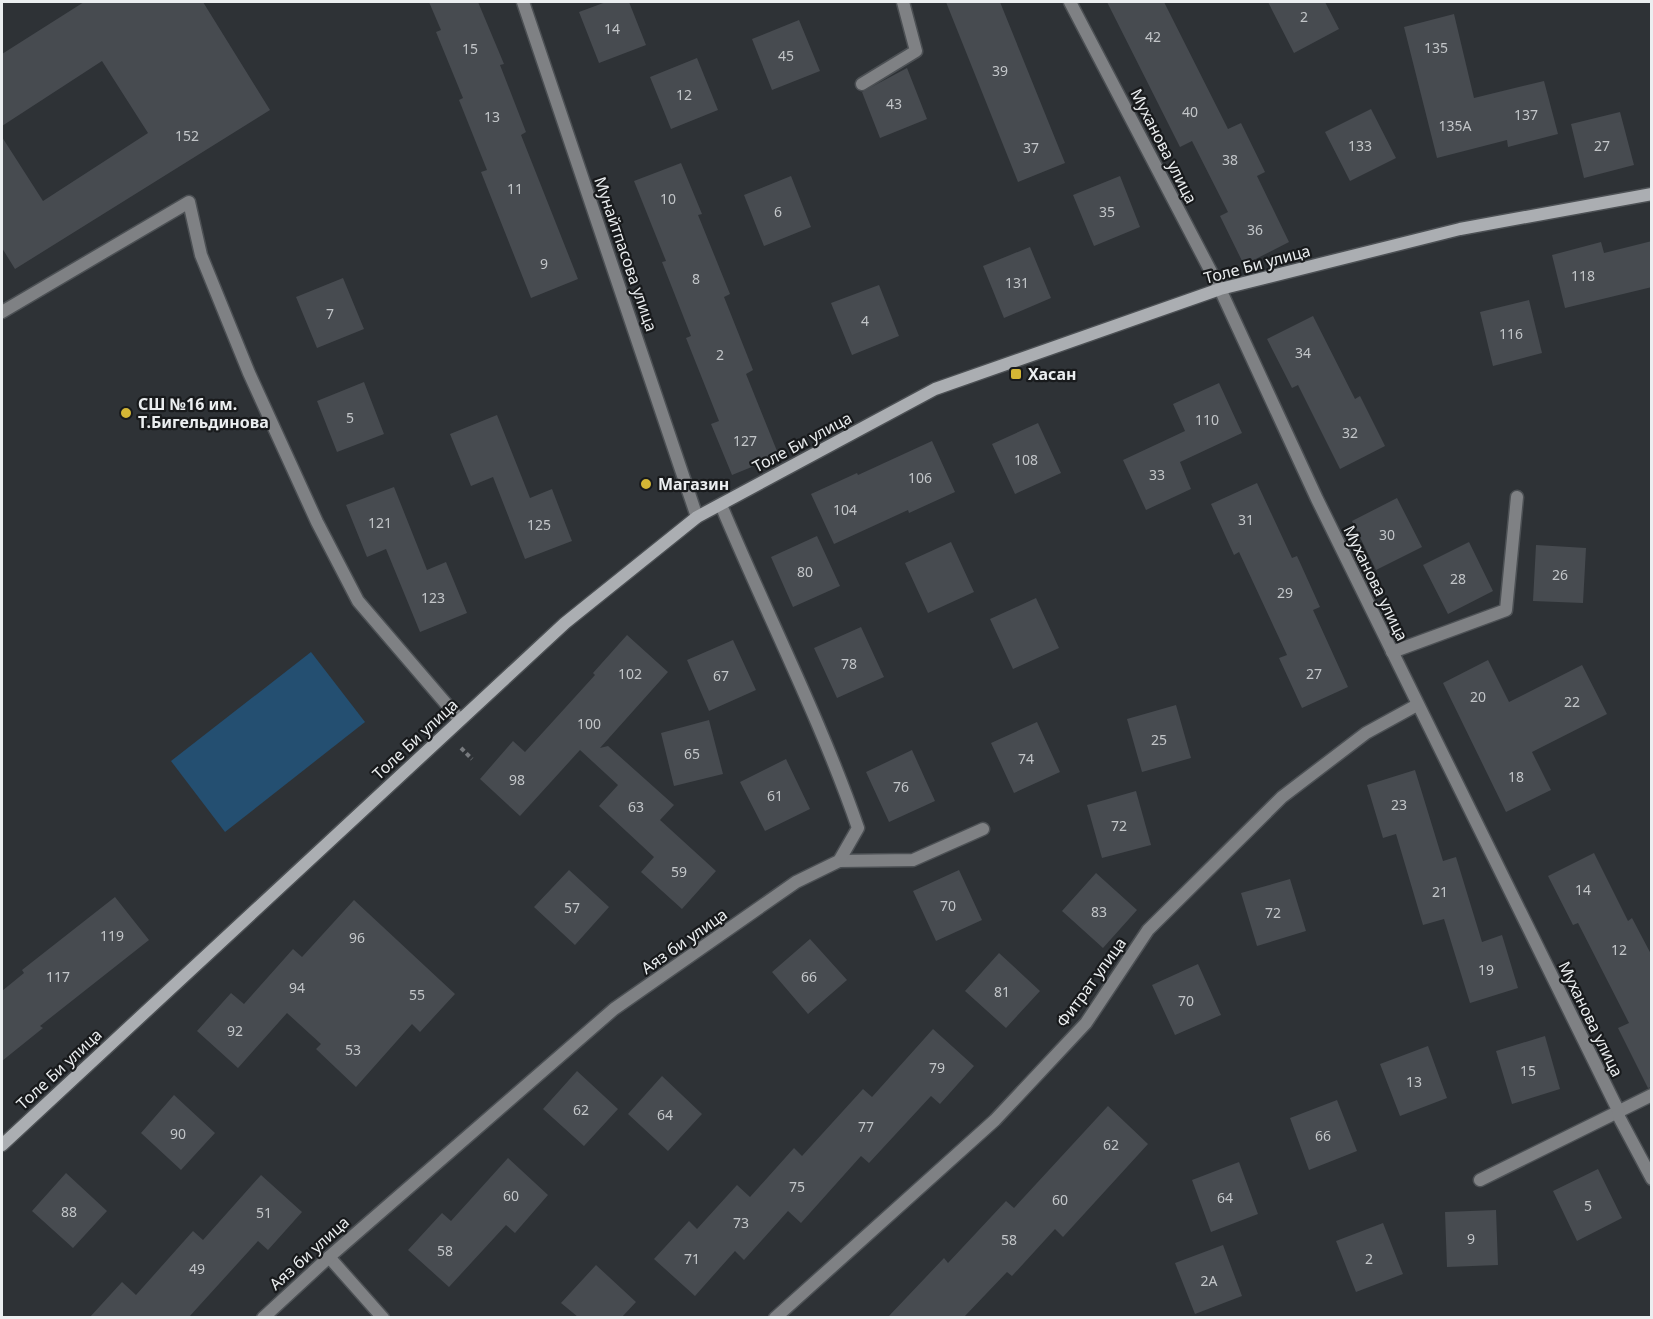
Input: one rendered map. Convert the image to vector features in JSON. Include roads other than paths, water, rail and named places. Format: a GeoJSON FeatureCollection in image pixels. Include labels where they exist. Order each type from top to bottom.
{"type":"FeatureCollection","features":[{"type":"Feature","properties":{"kind":"street","name":"Мунайтпасова улица"},"geometry":{"type":"LineString","coordinates":[[523,2],[697,517]]}},
{"type":"Feature","properties":{"kind":"street"},"geometry":{"type":"LineString","coordinates":[[862,84],[916,51],[903,2]]}},
{"type":"Feature","properties":{"kind":"street","name":"Муханова улица"},"geometry":{"type":"LineString","coordinates":[[1071,2],[1220,289],[1317,499],[1619,1112],[1618,1117],[1652,1179]]}},
{"type":"Feature","properties":{"kind":"street","name":"Толе Би улица"},"geometry":{"type":"LineString","coordinates":[[2,1145],[565,623],[697,517],[935,389],[1220,289],[1460,229],[1652,194]]}},
{"type":"Feature","properties":{"kind":"street"},"geometry":{"type":"LineString","coordinates":[[2,312],[189,202],[201,255],[249,373],[317,522],[358,601],[460,720]]}},
{"type":"Feature","properties":{"kind":"street"},"geometry":{"type":"LineString","coordinates":[[1392,652],[1506,610],[1517,497]]}},
{"type":"Feature","properties":{"kind":"street"},"geometry":{"type":"LineString","coordinates":[[721,505],[839,774],[858,828],[839,861]]}},
{"type":"Feature","properties":{"kind":"street","name":"Фитрат улица"},"geometry":{"type":"LineString","coordinates":[[775,1317],[995,1120],[1086,1023],[1148,930],[1282,797],[1366,733],[1418,705]]}},
{"type":"Feature","properties":{"kind":"street"},"geometry":{"type":"LineString","coordinates":[[839,861],[913,860],[983,829]]}},
{"type":"Feature","properties":{"kind":"street","name":"Аяз би улица"},"geometry":{"type":"LineString","coordinates":[[263,1317],[615,1009],[796,882],[839,861]]}},
{"type":"Feature","properties":{"kind":"street"},"geometry":{"type":"LineString","coordinates":[[1480,1180],[1652,1095]]}},
{"type":"Feature","properties":{"kind":"street"},"geometry":{"type":"LineString","coordinates":[[329,1257],[383,1317]]}},
{"type":"Feature","properties":{"kind":"place","name":"Хасан"},"geometry":{"type":"Point","coordinates":[1016,374]}},
{"type":"Feature","properties":{"kind":"place","name":"СШ №16 им. Т.Бигельдинова"},"geometry":{"type":"Point","coordinates":[126,413]}},
{"type":"Feature","properties":{"kind":"place","name":"Магазин"},"geometry":{"type":"Point","coordinates":[646,484]}}]}
